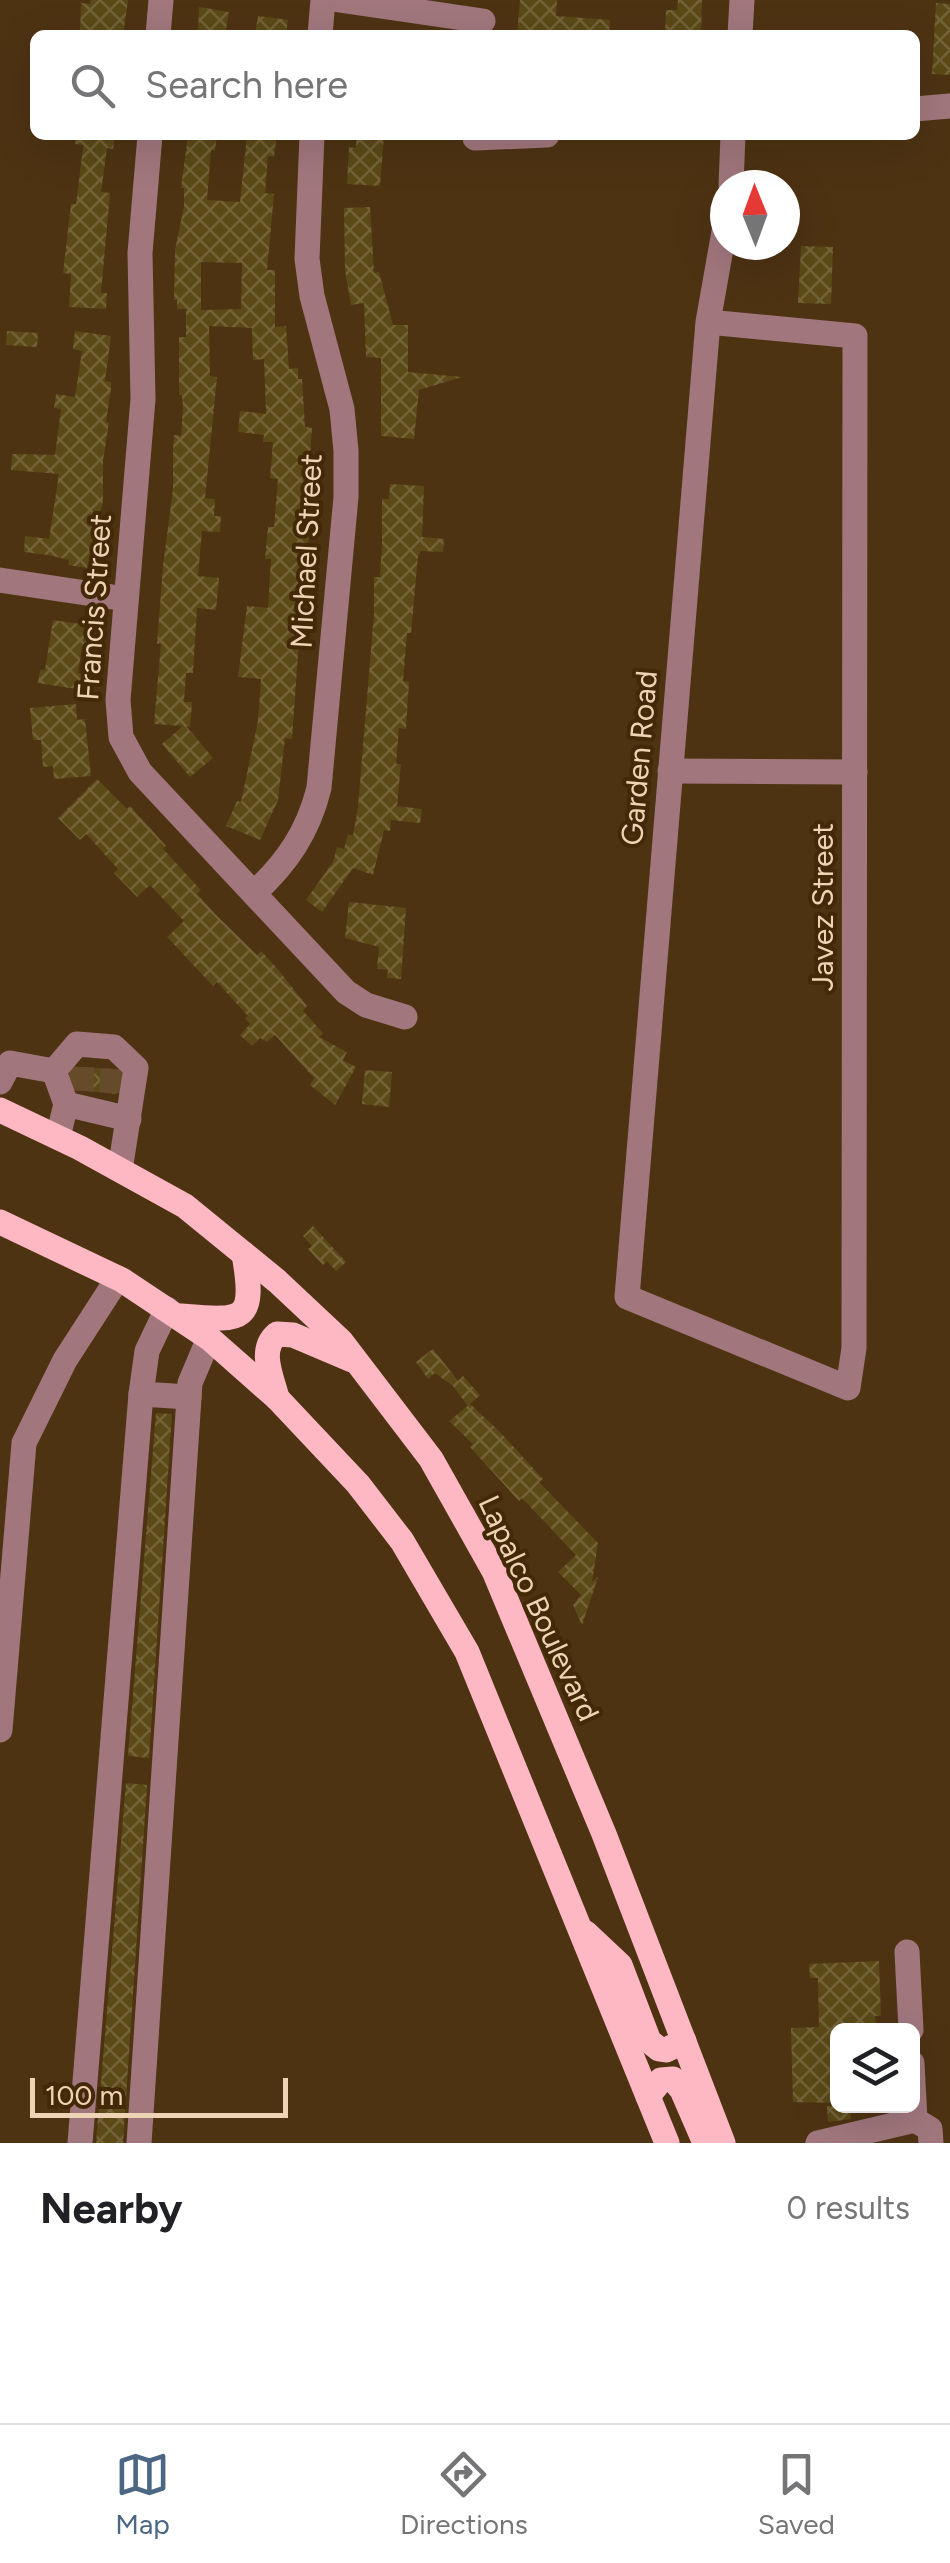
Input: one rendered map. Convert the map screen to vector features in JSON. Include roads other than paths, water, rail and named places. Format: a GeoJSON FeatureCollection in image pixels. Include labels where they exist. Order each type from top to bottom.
{"type":"FeatureCollection","features":[{"type":"Feature","properties":{"kind":"main road","name":"Lapalco Boulevard"},"geometry":{"type":"LineString","coordinates":[[0,1110],[185,1206],[340,1341],[431,1459],[494,1572],[604,1834],[723,2143]]}},
{"type":"Feature","properties":{"kind":"main road"},"geometry":{"type":"LineString","coordinates":[[0,1222],[118,1278],[209,1338],[277,1398],[358,1484],[402,1540],[458,1636],[667,2143]]}},
{"type":"Feature","properties":{"kind":"main road"},"geometry":{"type":"LineString","coordinates":[[171,1312],[226,1320],[241,1314],[248,1305],[250,1284],[244,1254]]}},
{"type":"Feature","properties":{"kind":"main road"},"geometry":{"type":"LineString","coordinates":[[277,1398],[266,1352],[277,1334],[293,1335],[357,1362]]}},
{"type":"Feature","properties":{"kind":"main road"},"geometry":{"type":"LineString","coordinates":[[579,1926],[620,1966],[650,2041],[658,2050],[684,2041]]}},
{"type":"Feature","properties":{"kind":"main road"},"geometry":{"type":"LineString","coordinates":[[648,2096],[660,2080],[673,2079],[682,2090],[705,2143]]}},
{"type":"Feature","properties":{"kind":"street"},"geometry":{"type":"LineString","coordinates":[[158,30],[161,0]]}},
{"type":"Feature","properties":{"kind":"street"},"geometry":{"type":"LineString","coordinates":[[320,30],[323,0]]}},
{"type":"Feature","properties":{"kind":"street"},"geometry":{"type":"LineString","coordinates":[[339,0],[483,18]]}},
{"type":"Feature","properties":{"kind":"street"},"geometry":{"type":"LineString","coordinates":[[740,30],[742,0]]}},
{"type":"Feature","properties":{"kind":"street"},"geometry":{"type":"LineString","coordinates":[[920,108],[950,106]]}},
{"type":"Feature","properties":{"kind":"street","name":"Francis Street"},"geometry":{"type":"LineString","coordinates":[[150,140],[140,253],[143,400],[118,719],[128,755],[346,992],[366,1004],[406,1017]]}},
{"type":"Feature","properties":{"kind":"street","name":"Michael Street"},"geometry":{"type":"LineString","coordinates":[[254,894],[282,867],[313,814],[319,788],[344,517],[346,451],[342,409],[312,296],[307,259],[312,140]]}},
{"type":"Feature","properties":{"kind":"street"},"geometry":{"type":"LineString","coordinates":[[732,170],[733,140]]}},
{"type":"Feature","properties":{"kind":"street","name":"Garden Road"},"geometry":{"type":"LineString","coordinates":[[626,1297],[708,322],[719,260]]}},
{"type":"Feature","properties":{"kind":"street","name":"Javez Street"},"geometry":{"type":"LineString","coordinates":[[626,1297],[848,1388],[854,1328],[856,336],[708,322]]}},
{"type":"Feature","properties":{"kind":"street"},"geometry":{"type":"LineString","coordinates":[[0,580],[126,599]]}},
{"type":"Feature","properties":{"kind":"street"},"geometry":{"type":"LineString","coordinates":[[670,771],[855,772]]}},
{"type":"Feature","properties":{"kind":"street"},"geometry":{"type":"LineString","coordinates":[[54,1071],[77,1044],[78,1083],[58,1137]]}},
{"type":"Feature","properties":{"kind":"street"},"geometry":{"type":"LineString","coordinates":[[0,1082],[10,1063],[54,1071],[78,1083],[116,1089]]}},
{"type":"Feature","properties":{"kind":"street"},"geometry":{"type":"LineString","coordinates":[[78,1083],[116,1089]]}},
{"type":"Feature","properties":{"kind":"street"},"geometry":{"type":"LineString","coordinates":[[116,1089],[120,1170]]}},
{"type":"Feature","properties":{"kind":"street"},"geometry":{"type":"LineString","coordinates":[[0,1730],[24,1443],[65,1360],[118,1278]]}},
{"type":"Feature","properties":{"kind":"street"},"geometry":{"type":"LineString","coordinates":[[80,2143],[141,1394],[147,1351],[171,1312]]}},
{"type":"Feature","properties":{"kind":"street"},"geometry":{"type":"LineString","coordinates":[[139,2143],[192,1372],[209,1338]]}},
{"type":"Feature","properties":{"kind":"street"},"geometry":{"type":"LineString","coordinates":[[141,1394],[190,1397]]}},
{"type":"Feature","properties":{"kind":"street"},"geometry":{"type":"LineString","coordinates":[[907,1952],[911,2023]]}},
{"type":"Feature","properties":{"kind":"street"},"geometry":{"type":"LineString","coordinates":[[916,2113],[916,2120]]}},
{"type":"Feature","properties":{"kind":"street"},"geometry":{"type":"LineString","coordinates":[[818,2143],[916,2120],[930,2128],[931,2143]]}},
{"type":"Feature","properties":{"kind":"tunnel"},"geometry":{"type":"LineString","coordinates":[[81,1091],[82,1067]]}},
{"type":"Feature","properties":{"kind":"tunnel"},"geometry":{"type":"LineString","coordinates":[[112,1093],[113,1069]]}}]}
